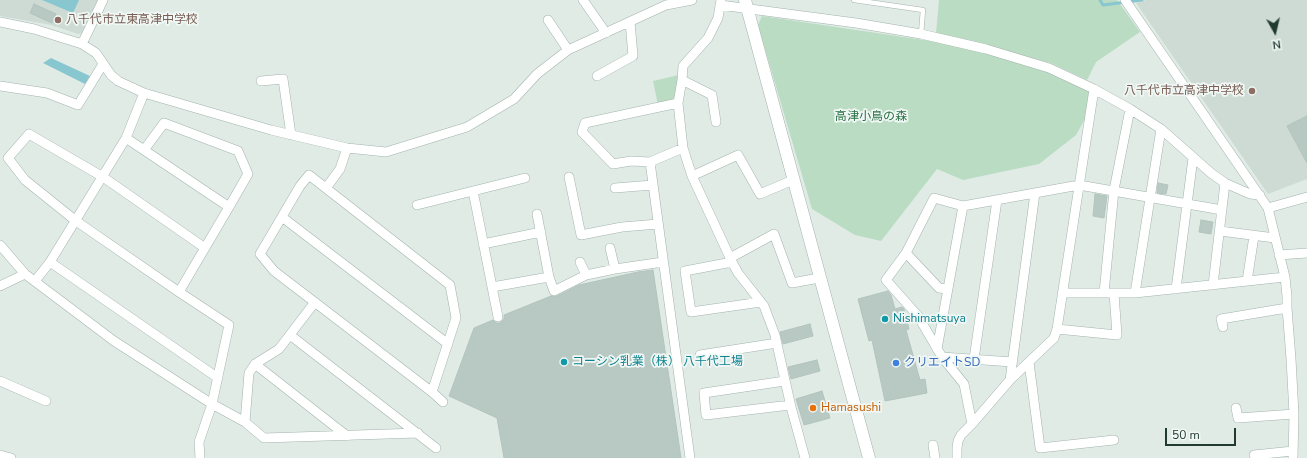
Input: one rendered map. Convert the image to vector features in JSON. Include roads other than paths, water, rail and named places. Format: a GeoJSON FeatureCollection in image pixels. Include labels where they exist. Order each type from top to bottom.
{"type":"FeatureCollection","features":[{"type":"Feature","properties":{"kind":"street"},"geometry":{"type":"LineString","coordinates":[[82,44],[103,0]]}},
{"type":"Feature","properties":{"kind":"street"},"geometry":{"type":"LineString","coordinates":[[584,0],[606,33]]}},
{"type":"Feature","properties":{"kind":"street"},"geometry":{"type":"LineString","coordinates":[[0,22],[34,29],[82,44],[96,53],[111,75],[118,81],[144,93],[291,135],[347,148],[386,152],[467,127],[514,99],[537,74],[568,50],[666,5],[692,0]]}},
{"type":"Feature","properties":{"kind":"street"},"geometry":{"type":"LineString","coordinates":[[1125,0],[1268,208],[1285,278],[1287,296],[1294,414],[1293,454],[1254,455]]}},
{"type":"Feature","properties":{"kind":"street"},"geometry":{"type":"LineString","coordinates":[[805,458],[790,405],[776,343],[764,306],[738,273],[731,260],[692,176],[683,148],[678,103],[683,66],[708,38],[718,18],[720,2],[746,4],[920,34],[986,49],[1049,68],[1094,89],[1162,129],[1210,173],[1225,183],[1250,194],[1260,195]]}},
{"type":"Feature","properties":{"kind":"street"},"geometry":{"type":"LineString","coordinates":[[746,4],[869,458]]}},
{"type":"Feature","properties":{"kind":"street"},"geometry":{"type":"LineString","coordinates":[[548,20],[568,50]]}},
{"type":"Feature","properties":{"kind":"street"},"geometry":{"type":"LineString","coordinates":[[597,76],[633,56],[630,22]]}},
{"type":"Feature","properties":{"kind":"street"},"geometry":{"type":"LineString","coordinates":[[0,86],[47,93],[78,105],[103,64]]}},
{"type":"Feature","properties":{"kind":"street"},"geometry":{"type":"LineString","coordinates":[[261,81],[283,79],[291,135]]}},
{"type":"Feature","properties":{"kind":"street"},"geometry":{"type":"LineString","coordinates":[[682,80],[712,95],[716,122]]}},
{"type":"Feature","properties":{"kind":"street"},"geometry":{"type":"LineString","coordinates":[[957,458],[958,441],[961,434],[972,424],[1010,380],[1054,338],[1058,329],[1062,293],[1094,89]]}},
{"type":"Feature","properties":{"kind":"street"},"geometry":{"type":"LineString","coordinates":[[35,281],[50,262],[126,138],[144,93]]}},
{"type":"Feature","properties":{"kind":"street"},"geometry":{"type":"LineString","coordinates":[[678,103],[585,123],[582,132],[613,164],[631,161],[650,162],[683,148]]}},
{"type":"Feature","properties":{"kind":"street"},"geometry":{"type":"LineString","coordinates":[[1104,293],[1114,190],[1130,109]]}},
{"type":"Feature","properties":{"kind":"street"},"geometry":{"type":"LineString","coordinates":[[144,150],[164,123],[238,151],[248,174],[178,292]]}},
{"type":"Feature","properties":{"kind":"street"},"geometry":{"type":"LineString","coordinates":[[1135,293],[1162,129]]}},
{"type":"Feature","properties":{"kind":"street"},"geometry":{"type":"LineString","coordinates":[[200,458],[199,442],[212,404],[229,325],[178,292],[76,221],[25,180],[8,158],[29,134],[102,177],[205,248]]}},
{"type":"Feature","properties":{"kind":"street"},"geometry":{"type":"LineString","coordinates":[[126,138],[229,207]]}},
{"type":"Feature","properties":{"kind":"street"},"geometry":{"type":"LineString","coordinates":[[326,188],[340,169],[347,148]]}},
{"type":"Feature","properties":{"kind":"street"},"geometry":{"type":"LineString","coordinates":[[692,176],[738,155],[760,194],[793,180]]}},
{"type":"Feature","properties":{"kind":"street"},"geometry":{"type":"LineString","coordinates":[[1176,289],[1193,158]]}},
{"type":"Feature","properties":{"kind":"street"},"geometry":{"type":"LineString","coordinates":[[650,162],[690,458]]}},
{"type":"Feature","properties":{"kind":"street"},"geometry":{"type":"LineString","coordinates":[[432,392],[456,318],[450,285],[309,174],[300,186],[260,254],[274,271],[443,402]]}},
{"type":"Feature","properties":{"kind":"street"},"geometry":{"type":"LineString","coordinates":[[569,177],[581,235],[622,227],[658,224]]}},
{"type":"Feature","properties":{"kind":"street"},"geometry":{"type":"LineString","coordinates":[[417,205],[525,178]]}},
{"type":"Feature","properties":{"kind":"street"},"geometry":{"type":"LineString","coordinates":[[1213,285],[1225,183]]}},
{"type":"Feature","properties":{"kind":"street"},"geometry":{"type":"LineString","coordinates":[[615,188],[653,185]]}},
{"type":"Feature","properties":{"kind":"street"},"geometry":{"type":"LineString","coordinates":[[972,424],[964,384],[942,357],[918,316],[886,280],[906,253],[934,198],[963,206],[1079,185],[1222,210]]}},
{"type":"Feature","properties":{"kind":"street"},"geometry":{"type":"LineString","coordinates":[[473,191],[498,317]]}},
{"type":"Feature","properties":{"kind":"street"},"geometry":{"type":"LineString","coordinates":[[1010,380],[1036,193]]}},
{"type":"Feature","properties":{"kind":"street"},"geometry":{"type":"LineString","coordinates":[[1268,208],[1307,197]]}},
{"type":"Feature","properties":{"kind":"street"},"geometry":{"type":"LineString","coordinates":[[974,359],[998,200]]}},
{"type":"Feature","properties":{"kind":"street"},"geometry":{"type":"LineString","coordinates":[[937,349],[963,206]]}},
{"type":"Feature","properties":{"kind":"street"},"geometry":{"type":"LineString","coordinates":[[538,214],[549,277],[554,291],[586,276],[615,269],[663,262]]}},
{"type":"Feature","properties":{"kind":"street"},"geometry":{"type":"LineString","coordinates":[[282,217],[448,344]]}},
{"type":"Feature","properties":{"kind":"street"},"geometry":{"type":"LineString","coordinates":[[1220,231],[1275,238]]}},
{"type":"Feature","properties":{"kind":"street"},"geometry":{"type":"LineString","coordinates":[[483,244],[541,232]]}},
{"type":"Feature","properties":{"kind":"street"},"geometry":{"type":"LineString","coordinates":[[761,302],[691,312],[685,271],[731,260],[774,234],[792,283],[819,278]]}},
{"type":"Feature","properties":{"kind":"street"},"geometry":{"type":"LineString","coordinates":[[1247,281],[1254,236]]}},
{"type":"Feature","properties":{"kind":"street"},"geometry":{"type":"LineString","coordinates":[[0,245],[25,274],[114,341],[212,404],[245,422],[264,438],[418,433]]}},
{"type":"Feature","properties":{"kind":"street"},"geometry":{"type":"LineString","coordinates":[[610,248],[615,269]]}},
{"type":"Feature","properties":{"kind":"street"},"geometry":{"type":"LineString","coordinates":[[906,253],[939,288],[948,289]]}},
{"type":"Feature","properties":{"kind":"street"},"geometry":{"type":"LineString","coordinates":[[1279,255],[1307,253]]}},
{"type":"Feature","properties":{"kind":"street"},"geometry":{"type":"LineString","coordinates":[[50,262],[218,378]]}},
{"type":"Feature","properties":{"kind":"street"},"geometry":{"type":"LineString","coordinates":[[580,262],[586,276]]}},
{"type":"Feature","properties":{"kind":"street"},"geometry":{"type":"LineString","coordinates":[[0,286],[25,274]]}},
{"type":"Feature","properties":{"kind":"street"},"geometry":{"type":"LineString","coordinates":[[492,287],[549,277]]}},
{"type":"Feature","properties":{"kind":"street"},"geometry":{"type":"LineString","coordinates":[[1062,293],[1135,293],[1285,278]]}},
{"type":"Feature","properties":{"kind":"street"},"geometry":{"type":"LineString","coordinates":[[1058,329],[1117,335],[1114,293]]}},
{"type":"Feature","properties":{"kind":"street"},"geometry":{"type":"LineString","coordinates":[[245,422],[249,373],[255,364],[279,349],[315,302]]}},
{"type":"Feature","properties":{"kind":"street"},"geometry":{"type":"LineString","coordinates":[[1223,327],[1221,319],[1287,308]]}},
{"type":"Feature","properties":{"kind":"street"},"geometry":{"type":"LineString","coordinates":[[290,335],[436,448]]}},
{"type":"Feature","properties":{"kind":"street"},"geometry":{"type":"LineString","coordinates":[[700,355],[776,343]]}},
{"type":"Feature","properties":{"kind":"street"},"geometry":{"type":"LineString","coordinates":[[942,357],[1012,362]]}},
{"type":"Feature","properties":{"kind":"street"},"geometry":{"type":"LineString","coordinates":[[1030,362],[1040,448],[1114,440]]}},
{"type":"Feature","properties":{"kind":"street"},"geometry":{"type":"LineString","coordinates":[[255,364],[347,436]]}},
{"type":"Feature","properties":{"kind":"street"},"geometry":{"type":"LineString","coordinates":[[0,381],[46,400]]}},
{"type":"Feature","properties":{"kind":"street"},"geometry":{"type":"LineString","coordinates":[[785,381],[704,393],[706,415],[790,405]]}},
{"type":"Feature","properties":{"kind":"street"},"geometry":{"type":"LineString","coordinates":[[1236,408],[1238,418],[1294,414]]}},
{"type":"Feature","properties":{"kind":"street"},"geometry":{"type":"LineString","coordinates":[[933,445],[935,458]]}},
{"type":"Feature","properties":{"kind":"street"},"geometry":{"type":"LineString","coordinates":[[0,455],[11,458]]}},
{"type":"Feature","properties":{"kind":"lane"},"geometry":{"type":"LineString","coordinates":[[854,0],[923,10],[920,34]]}},
{"type":"Feature","properties":{"kind":"water"},"geometry":{"type":"Polygon","coordinates":[[[42,0],[79,0],[73,13],[42,0]]]}},
{"type":"Feature","properties":{"kind":"water"},"geometry":{"type":"Polygon","coordinates":[[[51,58],[90,76],[85,84],[43,63],[51,58]]]}},
{"type":"Feature","properties":{"kind":"waterway"},"geometry":{"type":"LineString","coordinates":[[1100,0],[1103,5],[1142,0]]}},
{"type":"Feature","properties":{"kind":"place","name":"八千代市立東高津中学校"},"geometry":{"type":"Point","coordinates":[58,20]}},
{"type":"Feature","properties":{"kind":"place","name":"八千代市立高津中学校"},"geometry":{"type":"Point","coordinates":[1252,91]}},
{"type":"Feature","properties":{"kind":"place","name":"Nishimatsuya"},"geometry":{"type":"Point","coordinates":[885,319]}},
{"type":"Feature","properties":{"kind":"place","name":"コーシン乳業（株） 八千代工場"},"geometry":{"type":"Point","coordinates":[564,362]}},
{"type":"Feature","properties":{"kind":"place","name":"クリエイトSD"},"geometry":{"type":"Point","coordinates":[896,363]}},
{"type":"Feature","properties":{"kind":"place","name":"Hamasushi"},"geometry":{"type":"Point","coordinates":[813,408]}},
{"type":"Feature","properties":{"kind":"park label","name":"高津小鳥の森"},"geometry":{"type":"Point","coordinates":[871,117]}}]}
